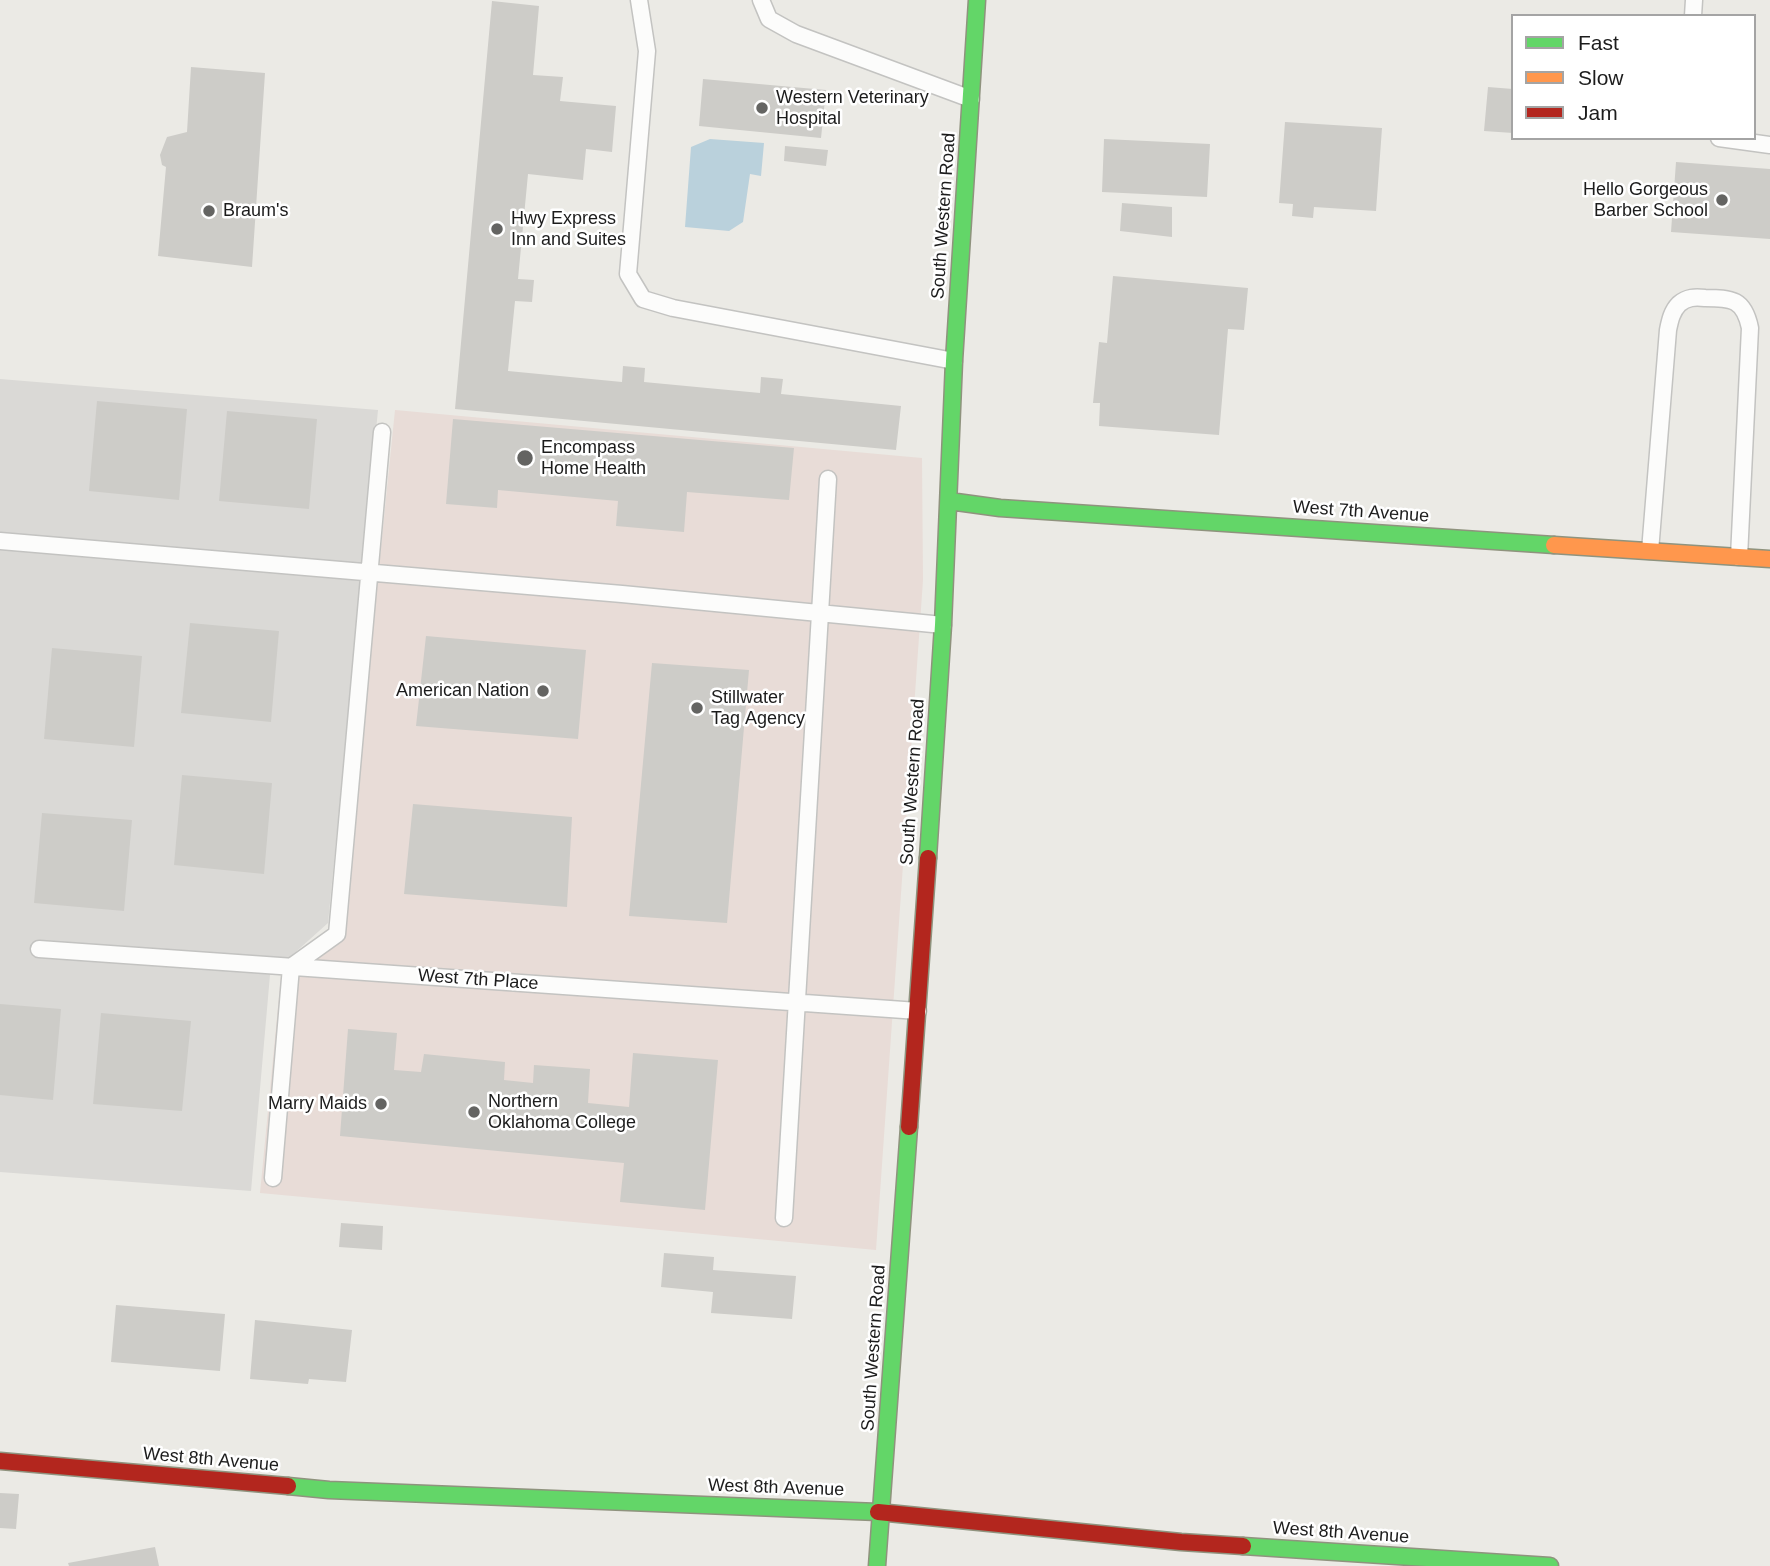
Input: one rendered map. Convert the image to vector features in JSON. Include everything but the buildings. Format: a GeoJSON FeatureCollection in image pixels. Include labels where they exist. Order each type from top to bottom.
{"type":"FeatureCollection","features":[{"type":"Feature","properties":{"kind":"street","name":"South Western Road"},"geometry":{"type":"LineString","coordinates":[[877,1566],[943,625],[954,361],[977,0]]}},
{"type":"Feature","properties":{"kind":"street","name":"West 7th Avenue"},"geometry":{"type":"LineString","coordinates":[[949,501],[1000,508],[1770,559]]}},
{"type":"Feature","properties":{"kind":"street","name":"West 8th Avenue"},"geometry":{"type":"LineString","coordinates":[[0,1461],[329,1490],[881,1512],[1181,1542],[1549,1566]]}},
{"type":"Feature","properties":{"kind":"lane"},"geometry":{"type":"LineString","coordinates":[[639,0],[647,51],[628,274],[643,299],[673,309],[954,361]]}},
{"type":"Feature","properties":{"kind":"lane"},"geometry":{"type":"LineString","coordinates":[[761,0],[769,19],[796,34],[971,99]]}},
{"type":"Feature","properties":{"kind":"lane"},"geometry":{"type":"LineString","coordinates":[[1734,140],[1770,145]]}},
{"type":"Feature","properties":{"kind":"lane"},"geometry":{"type":"LineString","coordinates":[[1650,551],[1671,316],[1678,305],[1689,298],[1729,298],[1748,314],[1750,328],[1739,557]]}},
{"type":"Feature","properties":{"kind":"lane"},"geometry":{"type":"LineString","coordinates":[[272,1178],[291,967],[337,934],[382,432]]}},
{"type":"Feature","properties":{"kind":"lane"},"geometry":{"type":"LineString","coordinates":[[783,1218],[828,479]]}},
{"type":"Feature","properties":{"kind":"lane"},"geometry":{"type":"LineString","coordinates":[[0,541],[369,571],[943,625]]}},
{"type":"Feature","properties":{"kind":"lane","name":"West 7th Place"},"geometry":{"type":"LineString","coordinates":[[39,949],[918,1011]]}},
{"type":"Feature","properties":{"kind":"shaded area"},"geometry":{"type":"Polygon","coordinates":[[[0,379],[378,410],[328,923],[270,975],[251,1191],[0,1172],[0,379]]]}},
{"type":"Feature","properties":{"kind":"shaded area"},"geometry":{"type":"Polygon","coordinates":[[[395,410],[922,458],[923,580],[876,1250],[260,1193],[281,976],[338,924],[395,410]]]}},
{"type":"Feature","properties":{"kind":"water"},"geometry":{"type":"Polygon","coordinates":[[[710,139],[764,143],[761,176],[750,174],[743,222],[729,231],[685,227],[691,147],[710,139]]]}},
{"type":"Feature","properties":{"kind":"traffic: fast"},"geometry":{"type":"LineString","coordinates":[[928,858],[943,625],[954,361],[977,0]]}},
{"type":"Feature","properties":{"kind":"traffic: fast"},"geometry":{"type":"LineString","coordinates":[[949,501],[1000,508],[1554,545]]}},
{"type":"Feature","properties":{"kind":"traffic: fast"},"geometry":{"type":"LineString","coordinates":[[877,1566],[909,1127]]}},
{"type":"Feature","properties":{"kind":"traffic: fast"},"geometry":{"type":"LineString","coordinates":[[288,1486],[329,1490],[878,1512]]}},
{"type":"Feature","properties":{"kind":"traffic: fast"},"geometry":{"type":"LineString","coordinates":[[1243,1546],[1550,1566]]}},
{"type":"Feature","properties":{"kind":"traffic: slow"},"geometry":{"type":"LineString","coordinates":[[1554,545],[1770,559]]}},
{"type":"Feature","properties":{"kind":"traffic: jam"},"geometry":{"type":"LineString","coordinates":[[909,1127],[928,858]]}},
{"type":"Feature","properties":{"kind":"traffic: jam"},"geometry":{"type":"LineString","coordinates":[[0,1461],[288,1486]]}},
{"type":"Feature","properties":{"kind":"traffic: jam"},"geometry":{"type":"LineString","coordinates":[[878,1512],[1243,1546]]}},
{"type":"Feature","properties":{"kind":"place","name":"Western Veterinary Hospital"},"geometry":{"type":"Point","coordinates":[762,108]}},
{"type":"Feature","properties":{"kind":"place","name":"Hello Gorgeous Barber School"},"geometry":{"type":"Point","coordinates":[1722,200]}},
{"type":"Feature","properties":{"kind":"place","name":"Braum's"},"geometry":{"type":"Point","coordinates":[209,211]}},
{"type":"Feature","properties":{"kind":"place","name":"Hwy Express Inn and Suites"},"geometry":{"type":"Point","coordinates":[497,229]}},
{"type":"Feature","properties":{"kind":"place","name":"Encompass Home Health"},"geometry":{"type":"Point","coordinates":[525,458]}},
{"type":"Feature","properties":{"kind":"place","name":"American Nation"},"geometry":{"type":"Point","coordinates":[543,691]}},
{"type":"Feature","properties":{"kind":"place","name":"Stillwater Tag Agency"},"geometry":{"type":"Point","coordinates":[697,708]}},
{"type":"Feature","properties":{"kind":"place","name":"Marry Maids"},"geometry":{"type":"Point","coordinates":[381,1104]}},
{"type":"Feature","properties":{"kind":"place","name":"Northern Oklahoma College"},"geometry":{"type":"Point","coordinates":[474,1112]}}]}
